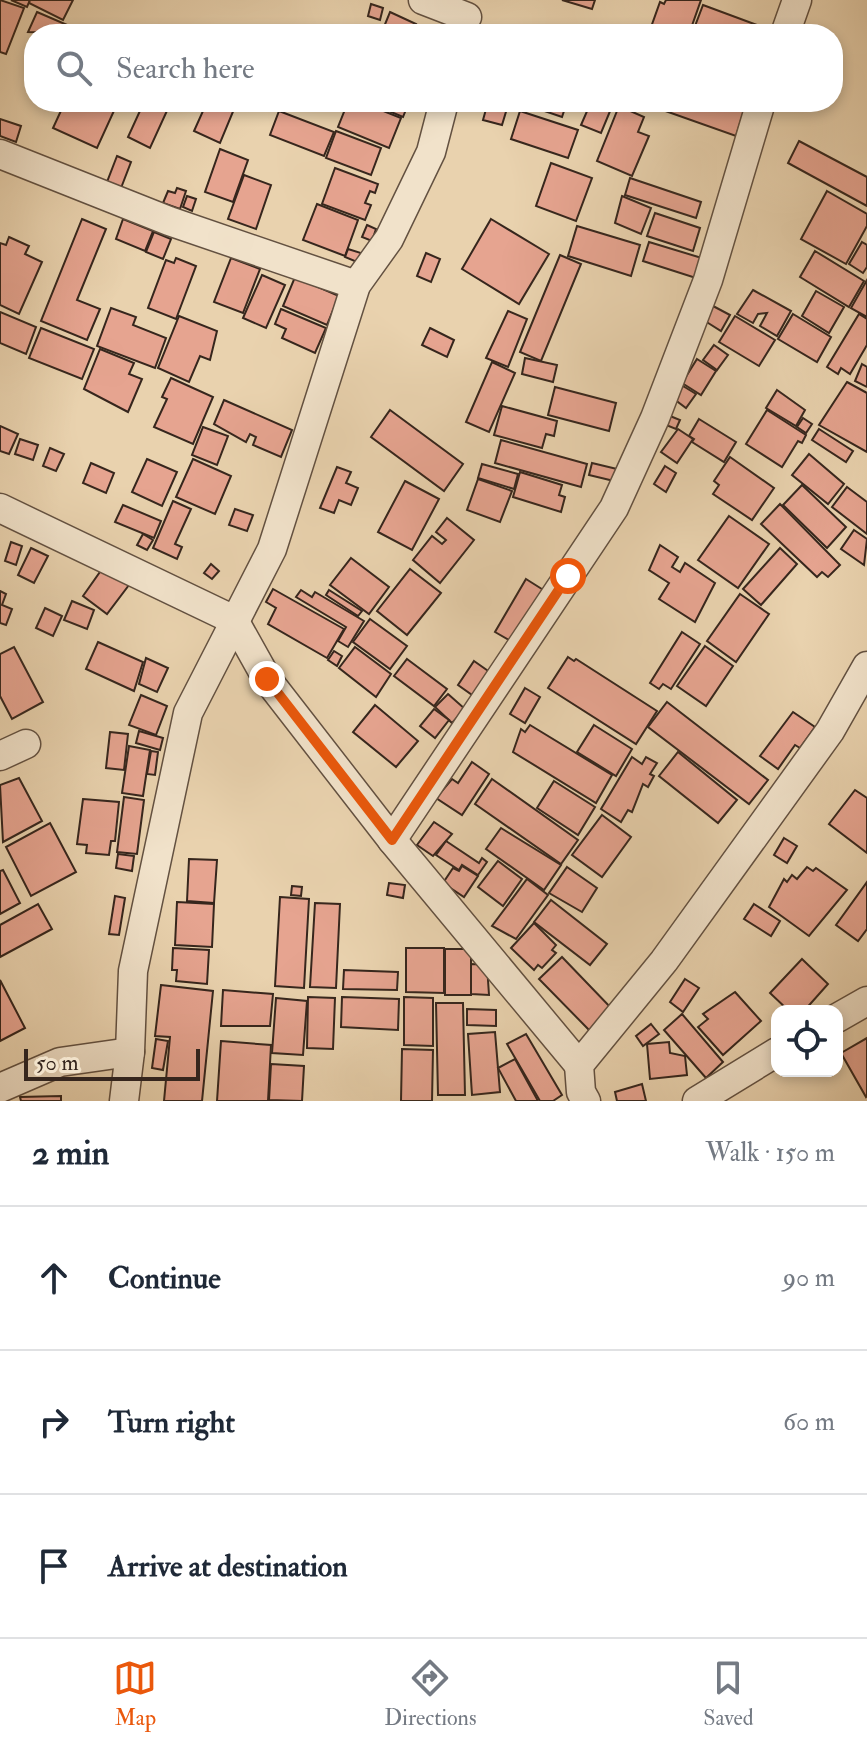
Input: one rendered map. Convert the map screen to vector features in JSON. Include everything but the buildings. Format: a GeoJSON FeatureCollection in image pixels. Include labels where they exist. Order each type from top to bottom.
{"type":"FeatureCollection","features":[{"type":"Feature","properties":{"kind":"street"},"geometry":{"type":"LineString","coordinates":[[423,0],[467,17]]}},
{"type":"Feature","properties":{"kind":"street"},"geometry":{"type":"LineString","coordinates":[[789,24],[797,0]]}},
{"type":"Feature","properties":{"kind":"street"},"geometry":{"type":"LineString","coordinates":[[124,1101],[130,1052],[133,971],[188,713],[272,549],[356,285],[395,227],[431,152],[441,112]]}},
{"type":"Feature","properties":{"kind":"street"},"geometry":{"type":"LineString","coordinates":[[392,840],[614,508],[655,418],[708,280],[758,112]]}},
{"type":"Feature","properties":{"kind":"street"},"geometry":{"type":"LineString","coordinates":[[0,154],[169,221],[356,285]]}},
{"type":"Feature","properties":{"kind":"street"},"geometry":{"type":"LineString","coordinates":[[0,508],[234,620],[267,679],[392,840],[579,1065],[581,1092],[586,1101]]}},
{"type":"Feature","properties":{"kind":"street"},"geometry":{"type":"LineString","coordinates":[[579,1065],[664,961],[830,731],[867,666]]}},
{"type":"Feature","properties":{"kind":"street"},"geometry":{"type":"LineString","coordinates":[[0,756],[26,744]]}},
{"type":"Feature","properties":{"kind":"street"},"geometry":{"type":"LineString","coordinates":[[843,1015],[867,1001]]}},
{"type":"Feature","properties":{"kind":"street"},"geometry":{"type":"LineString","coordinates":[[0,1088],[60,1062],[130,1052]]}},
{"type":"Feature","properties":{"kind":"street"},"geometry":{"type":"LineString","coordinates":[[697,1101],[771,1056]]}},
{"type":"Feature","properties":{"kind":"route"},"geometry":{"type":"LineString","coordinates":[[267,679],[392,840],[568,576]]}}]}
